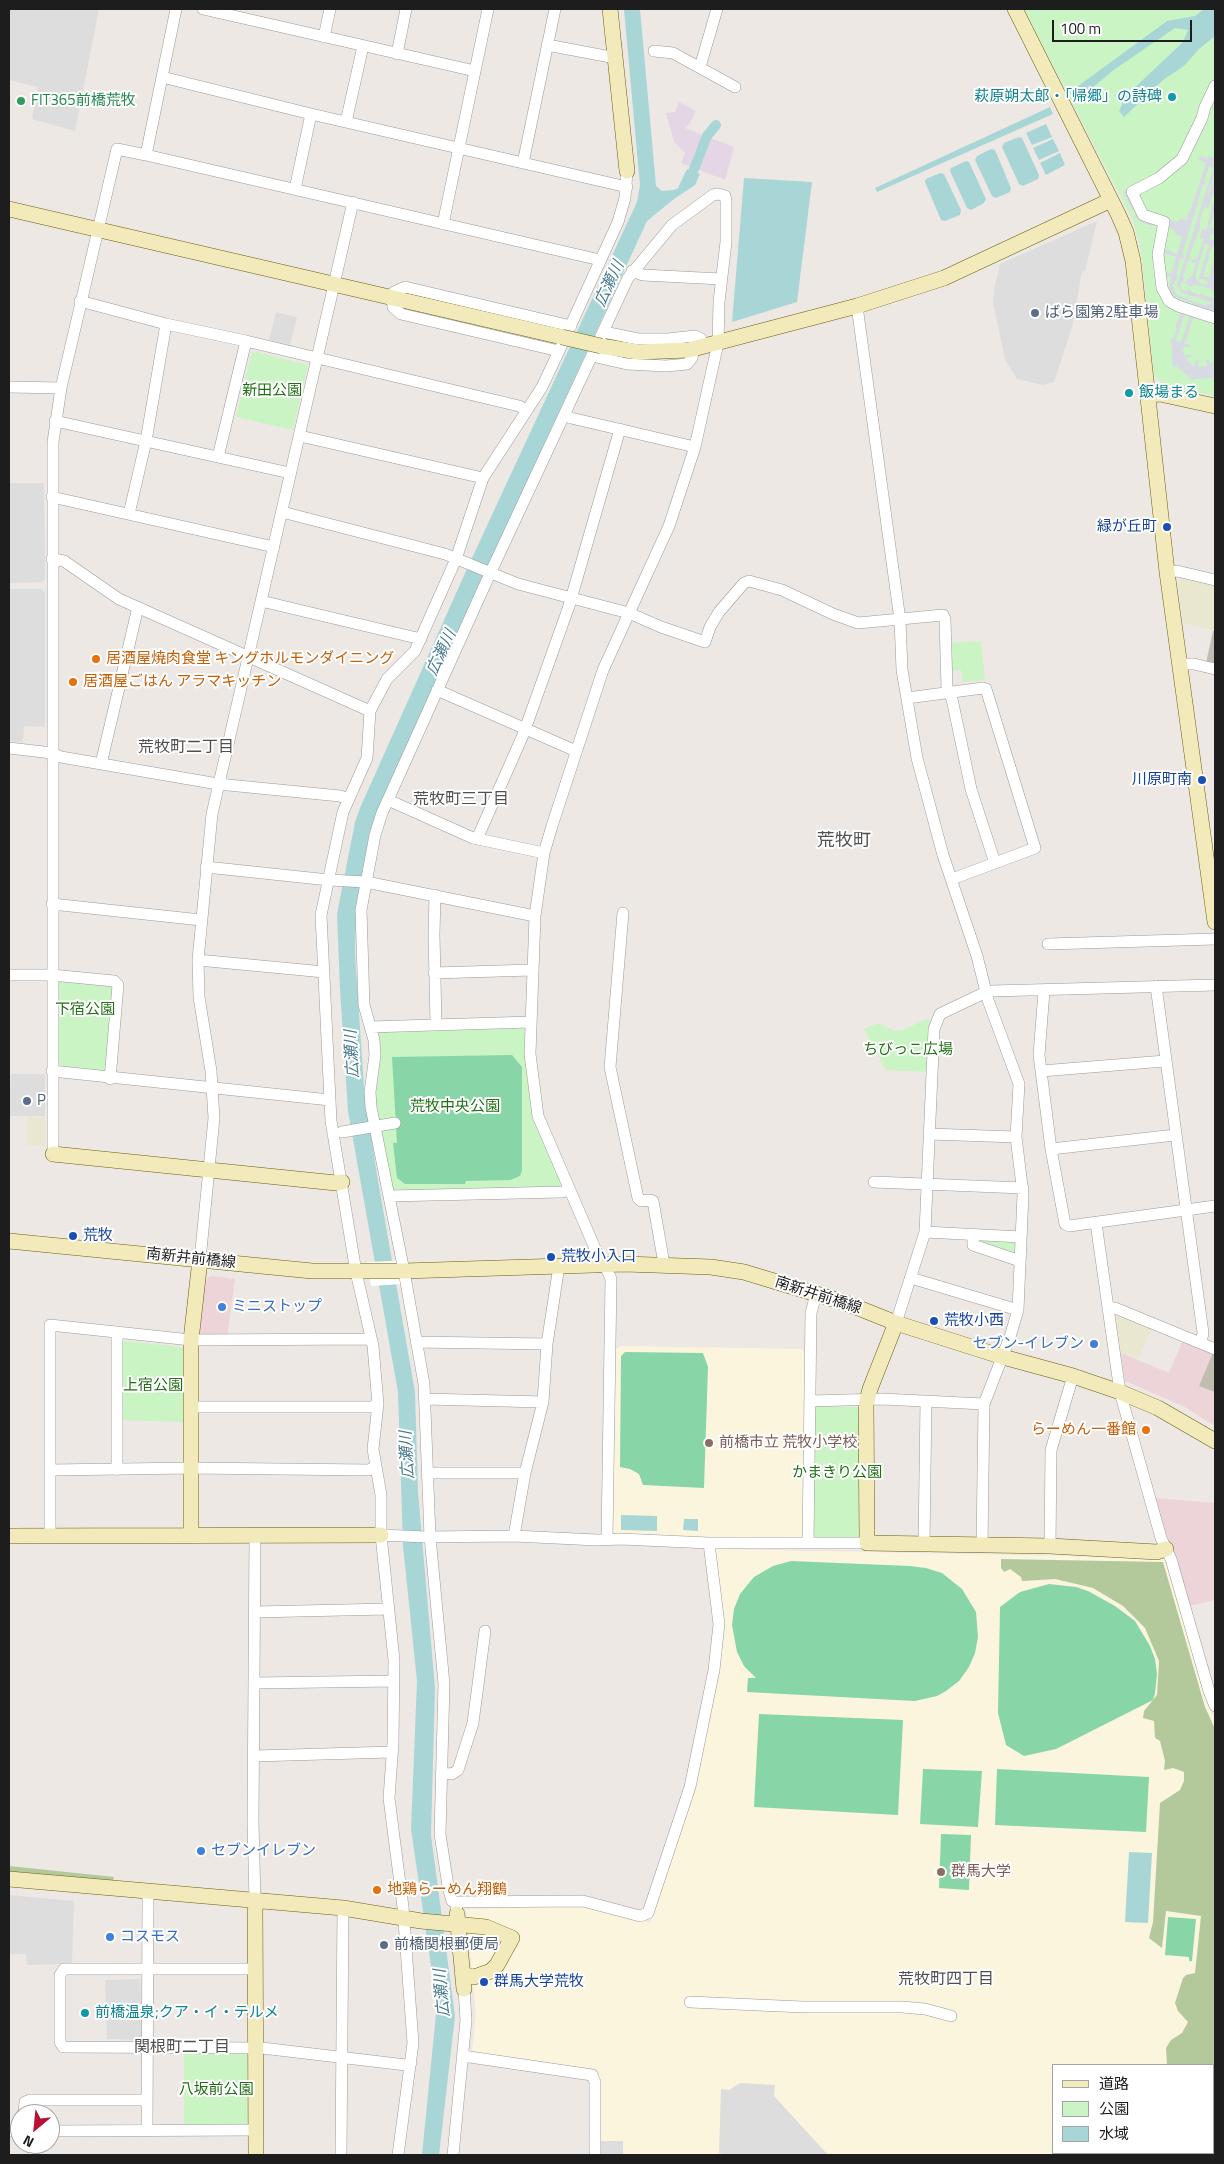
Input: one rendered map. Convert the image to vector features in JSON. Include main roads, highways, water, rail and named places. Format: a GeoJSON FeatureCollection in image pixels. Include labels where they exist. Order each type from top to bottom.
{"type":"FeatureCollection","features":[{"type":"Feature","properties":{"kind":"water","name":"広瀬川"},"geometry":{"type":"Polygon","coordinates":[[[624,9],[640,9],[656,186],[662,191],[674,190],[678,188],[687,169],[700,174],[695,185],[647,221],[492,557],[380,807],[356,915],[355,954],[364,1087],[377,1175],[415,1392],[418,1492],[435,1688],[431,1835],[455,2016],[439,2155],[422,2155],[436,2014],[434,1986],[411,1829],[417,1681],[403,1546],[398,1392],[348,1111],[337,914],[355,822],[360,808],[466,571],[637,202],[640,185],[624,9]]]}},
{"type":"Feature","properties":{"kind":"water"},"geometry":{"type":"Polygon","coordinates":[[[1204,9],[1215,9],[1215,36],[1199,49],[1184,66],[1163,80],[1124,117],[1119,111],[1126,96],[1183,42],[1188,30],[1175,28],[1115,69],[1075,102],[1070,92],[1167,21],[1195,16],[1204,9]]]}},
{"type":"Feature","properties":{"kind":"water"},"geometry":{"type":"Polygon","coordinates":[[[1050,107],[1053,114],[877,192],[875,188],[1050,107]]]}},
{"type":"Feature","properties":{"kind":"water"},"geometry":{"type":"Polygon","coordinates":[[[1046,124],[1052,137],[1032,145],[1026,133],[1046,124]]]}},
{"type":"Feature","properties":{"kind":"water"},"geometry":{"type":"Polygon","coordinates":[[[1019,137],[1022,138],[1039,175],[1038,179],[1023,186],[1019,184],[1002,147],[1004,143],[1019,137]]]}},
{"type":"Feature","properties":{"kind":"water"},"geometry":{"type":"Polygon","coordinates":[[[1053,139],[1059,151],[1039,160],[1033,148],[1053,139]]]}},
{"type":"Feature","properties":{"kind":"water"},"geometry":{"type":"Polygon","coordinates":[[[991,149],[995,150],[1011,188],[1010,192],[996,198],[992,196],[975,160],[977,156],[991,149]]]}},
{"type":"Feature","properties":{"kind":"water"},"geometry":{"type":"Polygon","coordinates":[[[1060,153],[1065,165],[1046,175],[1040,163],[1060,153]]]}},
{"type":"Feature","properties":{"kind":"water"},"geometry":{"type":"Polygon","coordinates":[[[966,161],[969,162],[986,199],[984,203],[971,210],[967,208],[950,171],[951,168],[966,161]]]}},
{"type":"Feature","properties":{"kind":"water"},"geometry":{"type":"Polygon","coordinates":[[[940,173],[944,174],[961,210],[960,215],[945,221],[941,220],[925,182],[926,179],[940,173]]]}},
{"type":"Feature","properties":{"kind":"water"},"geometry":{"type":"Polygon","coordinates":[[[744,178],[812,182],[797,302],[732,322],[744,178]]]}},
{"type":"Feature","properties":{"kind":"water"},"geometry":{"type":"Polygon","coordinates":[[[621,1515],[657,1516],[657,1531],[621,1530],[621,1515]]]}},
{"type":"Feature","properties":{"kind":"water"},"geometry":{"type":"Polygon","coordinates":[[[684,1519],[698,1519],[698,1531],[683,1530],[684,1519]]]}},
{"type":"Feature","properties":{"kind":"water"},"geometry":{"type":"Polygon","coordinates":[[[1129,1852],[1152,1853],[1148,1923],[1125,1922],[1129,1852]]]}},
{"type":"Feature","properties":{"kind":"waterway"},"geometry":{"type":"LineString","coordinates":[[689,182],[707,136],[716,125]]}},
{"type":"Feature","properties":{"kind":"place","name":"萩原朔太郎・「帰郷」の詩碑"},"geometry":{"type":"Point","coordinates":[1172,97]}},
{"type":"Feature","properties":{"kind":"place","name":"FIT365前橋荒牧"},"geometry":{"type":"Point","coordinates":[21,101]}},
{"type":"Feature","properties":{"kind":"place","name":"ばら園第2駐車場"},"geometry":{"type":"Point","coordinates":[1035,313]}},
{"type":"Feature","properties":{"kind":"place","name":"飯場まる"},"geometry":{"type":"Point","coordinates":[1129,393]}},
{"type":"Feature","properties":{"kind":"place","name":"緑が丘町"},"geometry":{"type":"Point","coordinates":[1167,527]}},
{"type":"Feature","properties":{"kind":"place","name":"居酒屋焼肉食堂 キングホルモンダイニング"},"geometry":{"type":"Point","coordinates":[96,659]}},
{"type":"Feature","properties":{"kind":"place","name":"居酒屋ごはん アラマキッチン"},"geometry":{"type":"Point","coordinates":[73,682]}},
{"type":"Feature","properties":{"kind":"place","name":"川原町南"},"geometry":{"type":"Point","coordinates":[1202,780]}},
{"type":"Feature","properties":{"kind":"place","name":"P"},"geometry":{"type":"Point","coordinates":[27,1101]}},
{"type":"Feature","properties":{"kind":"place","name":"荒牧"},"geometry":{"type":"Point","coordinates":[73,1236]}},
{"type":"Feature","properties":{"kind":"place","name":"荒牧小入口"},"geometry":{"type":"Point","coordinates":[551,1257]}},
{"type":"Feature","properties":{"kind":"place","name":"ミニストップ"},"geometry":{"type":"Point","coordinates":[222,1307]}},
{"type":"Feature","properties":{"kind":"place","name":"荒牧小西"},"geometry":{"type":"Point","coordinates":[934,1321]}},
{"type":"Feature","properties":{"kind":"place","name":"セブン-イレブン"},"geometry":{"type":"Point","coordinates":[1094,1344]}},
{"type":"Feature","properties":{"kind":"place","name":"らーめん一番館"},"geometry":{"type":"Point","coordinates":[1146,1430]}},
{"type":"Feature","properties":{"kind":"place","name":"前橋市立 荒牧小学校"},"geometry":{"type":"Point","coordinates":[709,1443]}},
{"type":"Feature","properties":{"kind":"place","name":"セブンイレブン"},"geometry":{"type":"Point","coordinates":[201,1851]}},
{"type":"Feature","properties":{"kind":"place","name":"群馬大学"},"geometry":{"type":"Point","coordinates":[941,1872]}},
{"type":"Feature","properties":{"kind":"place","name":"地鶏らーめん翔鶴"},"geometry":{"type":"Point","coordinates":[377,1890]}},
{"type":"Feature","properties":{"kind":"place","name":"コスモス"},"geometry":{"type":"Point","coordinates":[110,1937]}},
{"type":"Feature","properties":{"kind":"place","name":"前橋関根郵便局"},"geometry":{"type":"Point","coordinates":[384,1945]}},
{"type":"Feature","properties":{"kind":"place","name":"群馬大学荒牧"},"geometry":{"type":"Point","coordinates":[484,1982]}},
{"type":"Feature","properties":{"kind":"place","name":"前橋温泉;クア・イ・テルメ"},"geometry":{"type":"Point","coordinates":[85,2013]}},
{"type":"Feature","properties":{"kind":"district","name":"荒牧町二丁目"},"geometry":{"type":"Point","coordinates":[186,748]}},
{"type":"Feature","properties":{"kind":"district","name":"荒牧町三丁目"},"geometry":{"type":"Point","coordinates":[461,800]}},
{"type":"Feature","properties":{"kind":"district","name":"荒牧町"},"geometry":{"type":"Point","coordinates":[844,842]}},
{"type":"Feature","properties":{"kind":"district","name":"荒牧町四丁目"},"geometry":{"type":"Point","coordinates":[946,1980]}},
{"type":"Feature","properties":{"kind":"district","name":"関根町二丁目"},"geometry":{"type":"Point","coordinates":[182,2048]}},
{"type":"Feature","properties":{"kind":"park label","name":"新田公園"},"geometry":{"type":"Point","coordinates":[272,391]}},
{"type":"Feature","properties":{"kind":"park label","name":"下宿公園"},"geometry":{"type":"Point","coordinates":[85,1010]}},
{"type":"Feature","properties":{"kind":"park label","name":"ちびっこ広場"},"geometry":{"type":"Point","coordinates":[908,1050]}},
{"type":"Feature","properties":{"kind":"park label","name":"荒牧中央公園"},"geometry":{"type":"Point","coordinates":[455,1107]}},
{"type":"Feature","properties":{"kind":"park label","name":"上宿公園"},"geometry":{"type":"Point","coordinates":[153,1386]}},
{"type":"Feature","properties":{"kind":"park label","name":"かまきり公園"},"geometry":{"type":"Point","coordinates":[837,1473]}},
{"type":"Feature","properties":{"kind":"park label","name":"八坂前公園"},"geometry":{"type":"Point","coordinates":[216,2090]}}]}
